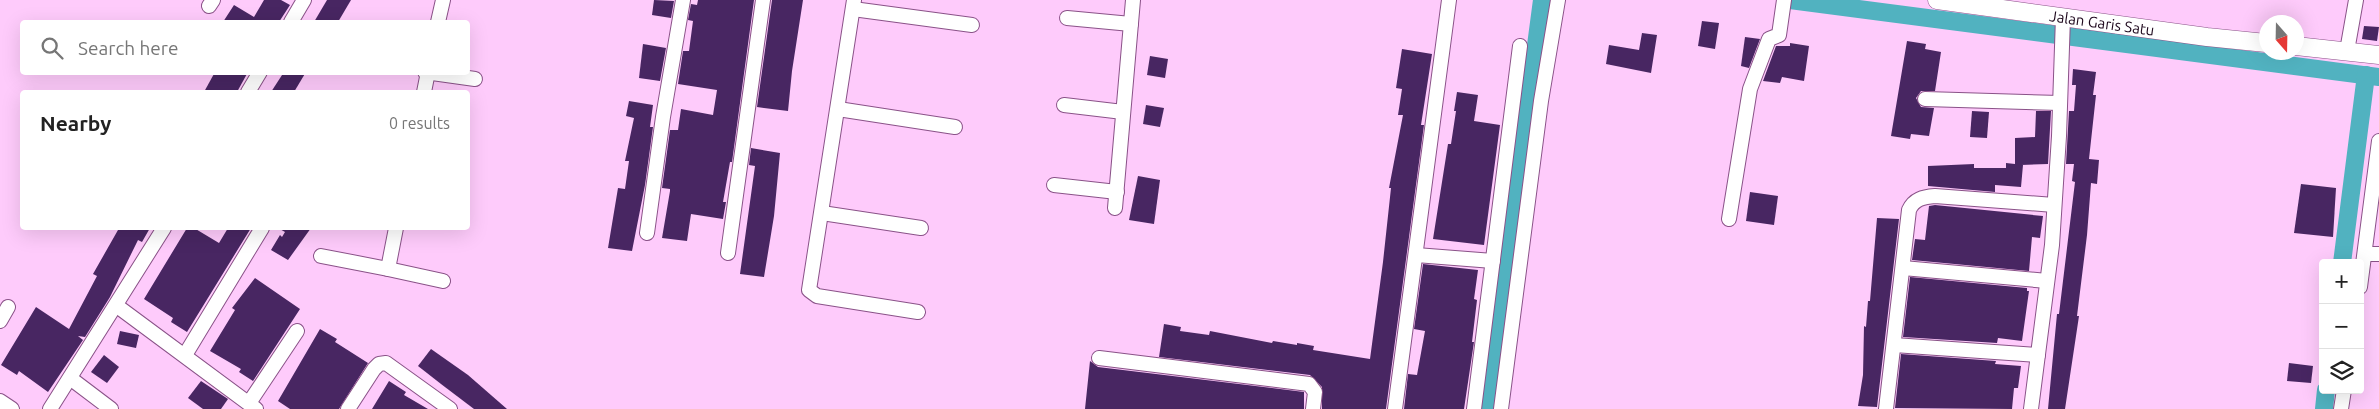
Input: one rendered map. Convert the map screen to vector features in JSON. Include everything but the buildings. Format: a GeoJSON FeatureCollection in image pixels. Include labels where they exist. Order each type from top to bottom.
{"type":"FeatureCollection","features":[{"type":"Feature","properties":{"kind":"street"},"geometry":{"type":"LineString","coordinates":[[292,20],[304,0]]}},
{"type":"Feature","properties":{"kind":"street"},"geometry":{"type":"LineString","coordinates":[[438,20],[443,0]]}},
{"type":"Feature","properties":{"kind":"street"},"geometry":{"type":"LineString","coordinates":[[647,233],[662,117],[683,0]]}},
{"type":"Feature","properties":{"kind":"street"},"geometry":{"type":"LineString","coordinates":[[728,252],[763,0]]}},
{"type":"Feature","properties":{"kind":"street"},"geometry":{"type":"LineString","coordinates":[[1116,208],[1132,0]]}},
{"type":"Feature","properties":{"kind":"street"},"geometry":{"type":"LineString","coordinates":[[1395,409],[1449,0]]}},
{"type":"Feature","properties":{"kind":"street"},"geometry":{"type":"LineString","coordinates":[[1501,409],[1541,100],[1558,0]]}},
{"type":"Feature","properties":{"kind":"street"},"geometry":{"type":"LineString","coordinates":[[1729,218],[1750,89],[1769,39],[1779,35],[1784,0]]}},
{"type":"Feature","properties":{"kind":"street","name":"Jalan Garis Satu"},"geometry":{"type":"LineString","coordinates":[[1937,0],[2063,22],[2259,42]]}},
{"type":"Feature","properties":{"kind":"street"},"geometry":{"type":"LineString","coordinates":[[2347,51],[2356,0]]}},
{"type":"Feature","properties":{"kind":"street"},"geometry":{"type":"LineString","coordinates":[[918,312],[817,296],[811,293],[812,271],[854,4],[972,25]]}},
{"type":"Feature","properties":{"kind":"street"},"geometry":{"type":"LineString","coordinates":[[1067,18],[1131,24]]}},
{"type":"Feature","properties":{"kind":"street"},"geometry":{"type":"LineString","coordinates":[[2031,409],[2047,281],[2054,205],[2063,22]]}},
{"type":"Feature","properties":{"kind":"street"},"geometry":{"type":"LineString","coordinates":[[1474,409],[1520,46]]}},
{"type":"Feature","properties":{"kind":"street"},"geometry":{"type":"LineString","coordinates":[[2304,47],[2379,55]]}},
{"type":"Feature","properties":{"kind":"street"},"geometry":{"type":"LineString","coordinates":[[249,90],[258,75]]}},
{"type":"Feature","properties":{"kind":"street"},"geometry":{"type":"LineString","coordinates":[[424,90],[427,75]]}},
{"type":"Feature","properties":{"kind":"street"},"geometry":{"type":"LineString","coordinates":[[441,75],[475,80]]}},
{"type":"Feature","properties":{"kind":"street"},"geometry":{"type":"LineString","coordinates":[[1925,99],[2060,103]]}},
{"type":"Feature","properties":{"kind":"street"},"geometry":{"type":"LineString","coordinates":[[1064,105],[1123,112]]}},
{"type":"Feature","properties":{"kind":"street"},"geometry":{"type":"LineString","coordinates":[[838,109],[955,127]]}},
{"type":"Feature","properties":{"kind":"street"},"geometry":{"type":"LineString","coordinates":[[2364,276],[2372,254],[2379,141]]}},
{"type":"Feature","properties":{"kind":"street"},"geometry":{"type":"LineString","coordinates":[[1054,185],[1117,192]]}},
{"type":"Feature","properties":{"kind":"street"},"geometry":{"type":"LineString","coordinates":[[1886,409],[1909,210],[1918,199],[1935,196],[2054,205]]}},
{"type":"Feature","properties":{"kind":"street"},"geometry":{"type":"LineString","coordinates":[[822,213],[922,228]]}},
{"type":"Feature","properties":{"kind":"street"},"geometry":{"type":"LineString","coordinates":[[50,409],[117,306],[163,230]]}},
{"type":"Feature","properties":{"kind":"street"},"geometry":{"type":"LineString","coordinates":[[185,355],[261,230]]}},
{"type":"Feature","properties":{"kind":"street"},"geometry":{"type":"LineString","coordinates":[[388,270],[396,230]]}},
{"type":"Feature","properties":{"kind":"street"},"geometry":{"type":"LineString","coordinates":[[1416,255],[1493,261]]}},
{"type":"Feature","properties":{"kind":"street"},"geometry":{"type":"LineString","coordinates":[[321,256],[443,281]]}},
{"type":"Feature","properties":{"kind":"street"},"geometry":{"type":"LineString","coordinates":[[1903,268],[2047,281]]}},
{"type":"Feature","properties":{"kind":"street"},"geometry":{"type":"LineString","coordinates":[[117,306],[252,406],[297,331]]}},
{"type":"Feature","properties":{"kind":"street"},"geometry":{"type":"LineString","coordinates":[[0,321],[8,307]]}},
{"type":"Feature","properties":{"kind":"street"},"geometry":{"type":"LineString","coordinates":[[1894,344],[2038,355]]}},
{"type":"Feature","properties":{"kind":"street"},"geometry":{"type":"LineString","coordinates":[[1099,358],[1309,384],[1315,392],[1313,409]]}},
{"type":"Feature","properties":{"kind":"street"},"geometry":{"type":"LineString","coordinates":[[348,409],[374,369],[379,364],[386,363],[448,408]]}},
{"type":"Feature","properties":{"kind":"street"},"geometry":{"type":"LineString","coordinates":[[70,378],[111,409]]}},
{"type":"Feature","properties":{"kind":"street"},"geometry":{"type":"LineString","coordinates":[[2341,409],[2343,394]]}},
{"type":"Feature","properties":{"kind":"street"},"geometry":{"type":"LineString","coordinates":[[0,401],[12,409]]}},
{"type":"Feature","properties":{"kind":"waterway"},"geometry":{"type":"LineString","coordinates":[[1488,409],[1542,0]]}},
{"type":"Feature","properties":{"kind":"waterway"},"geometry":{"type":"LineString","coordinates":[[1790,0],[2379,77]]}},
{"type":"Feature","properties":{"kind":"waterway"},"geometry":{"type":"LineString","coordinates":[[2343,259],[2366,75]]}},
{"type":"Feature","properties":{"kind":"waterway"},"geometry":{"type":"LineString","coordinates":[[2324,409],[2326,394]]}}]}
